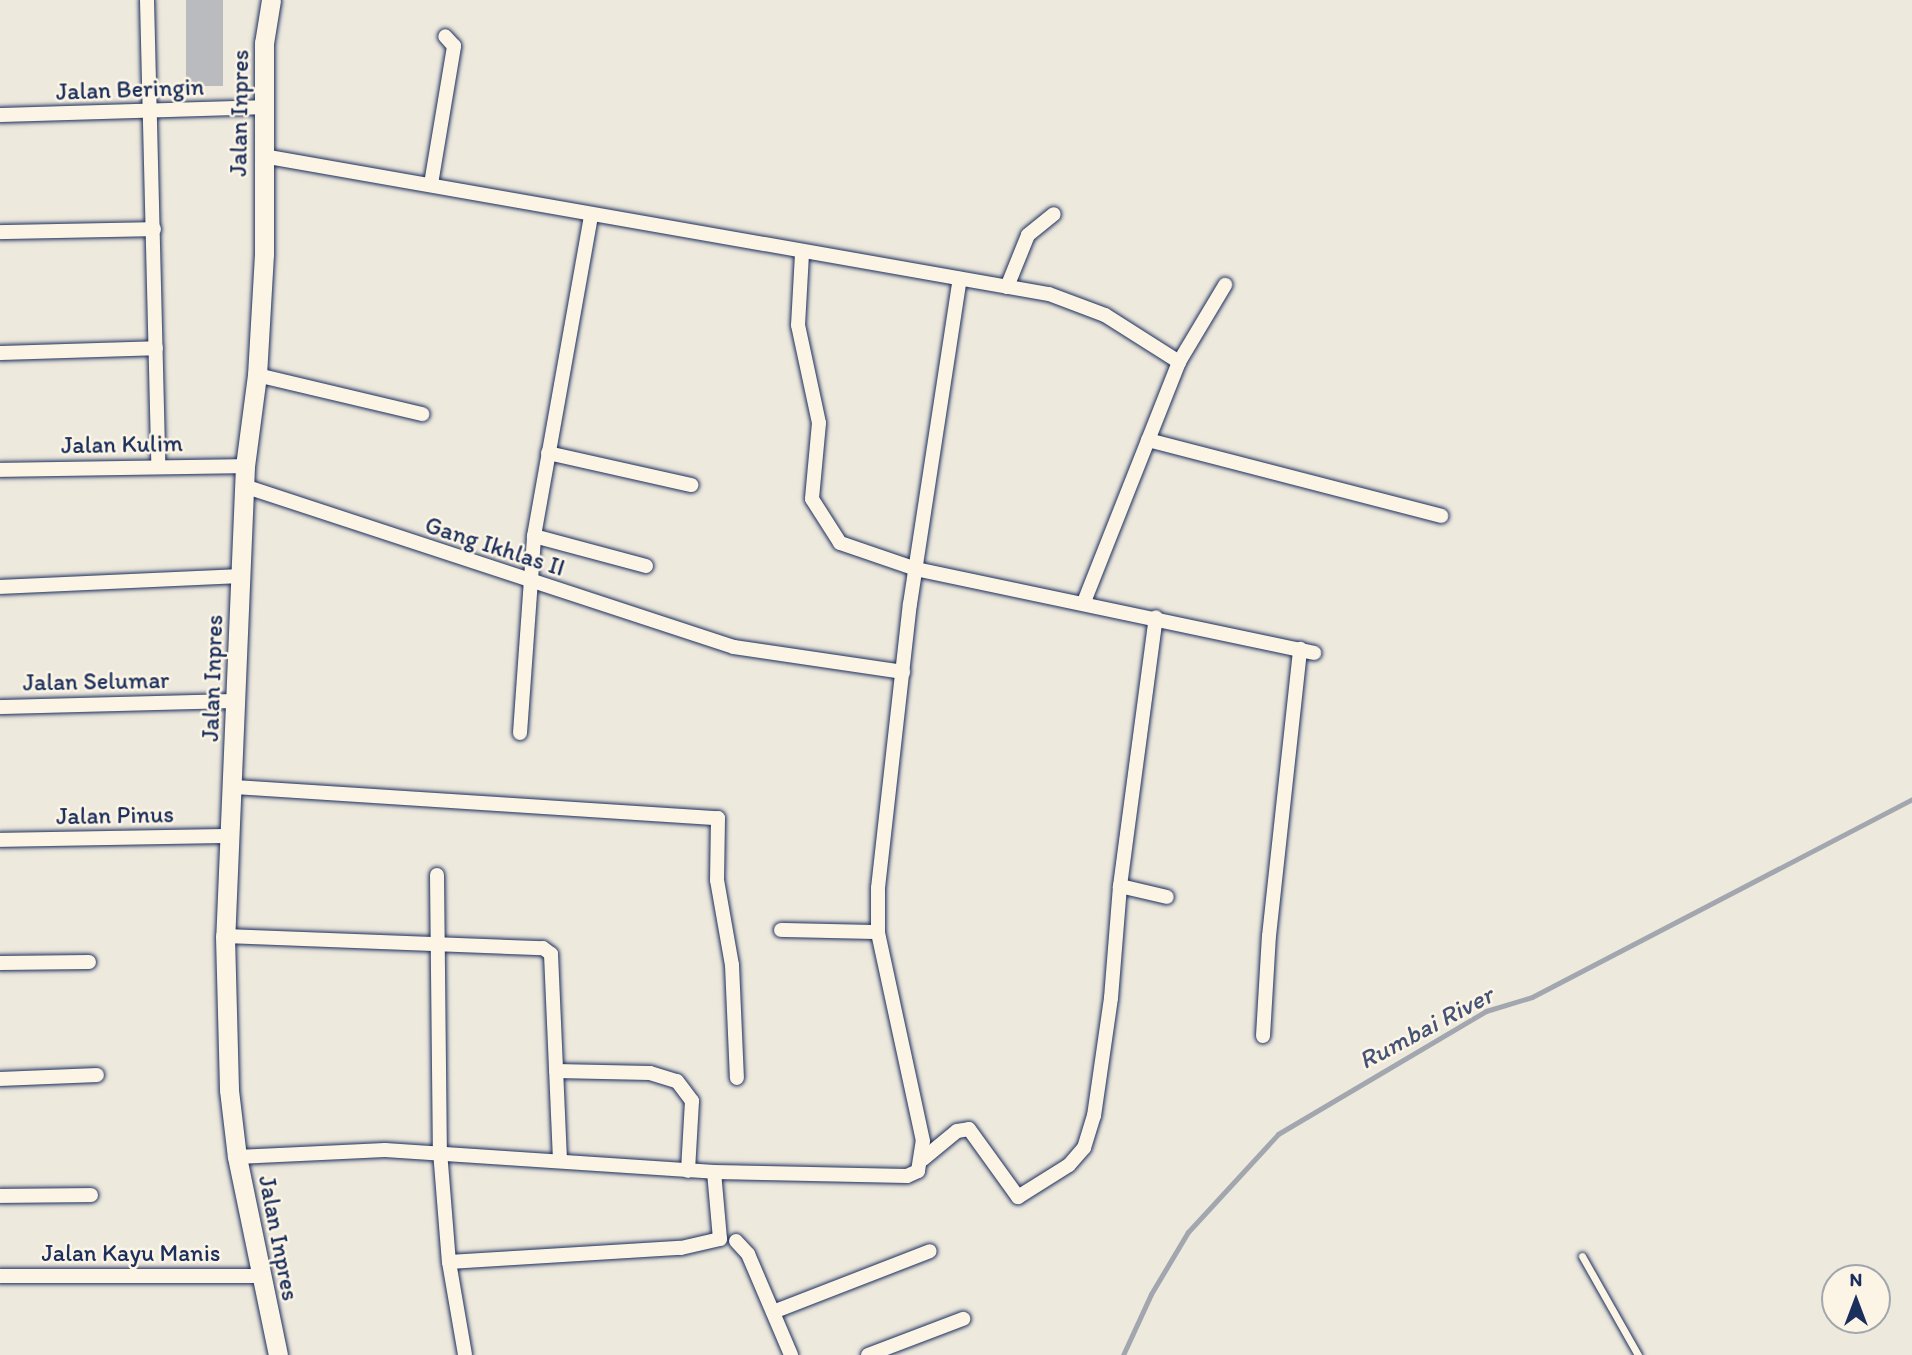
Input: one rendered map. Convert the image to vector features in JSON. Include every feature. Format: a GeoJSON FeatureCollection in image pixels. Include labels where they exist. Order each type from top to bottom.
{"type":"FeatureCollection","features":[{"type":"Feature","properties":{"kind":"main road","name":"Jalan Inpres"},"geometry":{"type":"LineString","coordinates":[[271,0],[262,107],[264,254],[257,375],[244,466],[234,787],[225,936],[229,1090],[237,1157],[278,1355]]}},
{"type":"Feature","properties":{"kind":"street"},"geometry":{"type":"LineString","coordinates":[[147,0],[158,465]]}},
{"type":"Feature","properties":{"kind":"street"},"geometry":{"type":"LineString","coordinates":[[431,184],[454,46],[445,36]]}},
{"type":"Feature","properties":{"kind":"street","name":"Jalan Beringin"},"geometry":{"type":"LineString","coordinates":[[0,116],[262,107]]}},
{"type":"Feature","properties":{"kind":"street"},"geometry":{"type":"LineString","coordinates":[[262,156],[431,184],[802,254],[1007,287],[1078,302],[1179,362]]}},
{"type":"Feature","properties":{"kind":"street"},"geometry":{"type":"LineString","coordinates":[[1007,287],[1028,235],[1054,214]]}},
{"type":"Feature","properties":{"kind":"street"},"geometry":{"type":"LineString","coordinates":[[520,733],[534,536],[591,215]]}},
{"type":"Feature","properties":{"kind":"street"},"geometry":{"type":"LineString","coordinates":[[0,232],[154,229]]}},
{"type":"Feature","properties":{"kind":"street"},"geometry":{"type":"LineString","coordinates":[[802,254],[798,325],[819,423],[812,499],[847,548],[916,569],[1156,617],[1314,653]]}},
{"type":"Feature","properties":{"kind":"street"},"geometry":{"type":"LineString","coordinates":[[923,1159],[918,1107],[901,1052],[878,932],[878,888],[916,569],[960,279]]}},
{"type":"Feature","properties":{"kind":"street"},"geometry":{"type":"LineString","coordinates":[[1084,602],[1179,362],[1224,285]]}},
{"type":"Feature","properties":{"kind":"street"},"geometry":{"type":"LineString","coordinates":[[0,353],[156,348]]}},
{"type":"Feature","properties":{"kind":"street"},"geometry":{"type":"LineString","coordinates":[[257,375],[422,414]]}},
{"type":"Feature","properties":{"kind":"street"},"geometry":{"type":"LineString","coordinates":[[1148,440],[1441,516]]}},
{"type":"Feature","properties":{"kind":"street"},"geometry":{"type":"LineString","coordinates":[[548,453],[691,485]]}},
{"type":"Feature","properties":{"kind":"street","name":"Jalan Kulim"},"geometry":{"type":"LineString","coordinates":[[0,470],[158,465],[244,466]]}},
{"type":"Feature","properties":{"kind":"street","name":"Gang Ikhlas II"},"geometry":{"type":"LineString","coordinates":[[244,486],[530,582],[741,648],[903,672]]}},
{"type":"Feature","properties":{"kind":"street"},"geometry":{"type":"LineString","coordinates":[[534,536],[646,566]]}},
{"type":"Feature","properties":{"kind":"street"},"geometry":{"type":"LineString","coordinates":[[0,587],[240,576]]}},
{"type":"Feature","properties":{"kind":"street"},"geometry":{"type":"LineString","coordinates":[[237,1157],[440,1151],[560,1158],[688,1171],[907,1176],[918,1171],[923,1159],[957,1131],[969,1129],[1018,1197],[1069,1165],[1084,1148],[1094,1116],[1111,998],[1120,886],[1156,617]]}},
{"type":"Feature","properties":{"kind":"street"},"geometry":{"type":"LineString","coordinates":[[1263,1036],[1269,936],[1300,649]]}},
{"type":"Feature","properties":{"kind":"street","name":"Jalan Selumar"},"geometry":{"type":"LineString","coordinates":[[0,707],[236,701]]}},
{"type":"Feature","properties":{"kind":"street"},"geometry":{"type":"LineString","coordinates":[[234,787],[718,818],[717,880],[732,965],[737,1078]]}},
{"type":"Feature","properties":{"kind":"street","name":"Jalan Pinus"},"geometry":{"type":"LineString","coordinates":[[0,840],[231,835]]}},
{"type":"Feature","properties":{"kind":"street"},"geometry":{"type":"LineString","coordinates":[[437,875],[440,1151],[449,1262],[466,1355]]}},
{"type":"Feature","properties":{"kind":"street"},"geometry":{"type":"LineString","coordinates":[[1120,886],[1167,897]]}},
{"type":"Feature","properties":{"kind":"street"},"geometry":{"type":"LineString","coordinates":[[781,930],[878,932]]}},
{"type":"Feature","properties":{"kind":"street"},"geometry":{"type":"LineString","coordinates":[[225,936],[529,946],[551,954],[560,1158]]}},
{"type":"Feature","properties":{"kind":"street"},"geometry":{"type":"LineString","coordinates":[[0,963],[89,962]]}},
{"type":"Feature","properties":{"kind":"street"},"geometry":{"type":"LineString","coordinates":[[556,1071],[650,1073],[677,1081],[692,1101],[688,1171]]}},
{"type":"Feature","properties":{"kind":"street"},"geometry":{"type":"LineString","coordinates":[[0,1079],[97,1075]]}},
{"type":"Feature","properties":{"kind":"street"},"geometry":{"type":"LineString","coordinates":[[449,1262],[681,1248],[720,1239],[715,1172]]}},
{"type":"Feature","properties":{"kind":"street"},"geometry":{"type":"LineString","coordinates":[[0,1196],[92,1195]]}},
{"type":"Feature","properties":{"kind":"street"},"geometry":{"type":"LineString","coordinates":[[736,1241],[748,1254],[791,1355]]}},
{"type":"Feature","properties":{"kind":"street"},"geometry":{"type":"LineString","coordinates":[[774,1312],[930,1251]]}},
{"type":"Feature","properties":{"kind":"street","name":"Jalan Kayu Manis"},"geometry":{"type":"LineString","coordinates":[[0,1276],[261,1276]]}},
{"type":"Feature","properties":{"kind":"street"},"geometry":{"type":"LineString","coordinates":[[868,1355],[963,1319]]}},
{"type":"Feature","properties":{"kind":"lane"},"geometry":{"type":"LineString","coordinates":[[1582,1256],[1638,1355]]}},
{"type":"Feature","properties":{"kind":"building"},"geometry":{"type":"Polygon","coordinates":[[[186,0],[223,0],[223,86],[186,86],[186,0]]]}},
{"type":"Feature","properties":{"kind":"waterway","name":"Rumbai River"},"geometry":{"type":"LineString","coordinates":[[1123,1355],[1151,1294],[1188,1232],[1278,1134],[1486,1011],[1532,997],[1912,799]]}}]}
